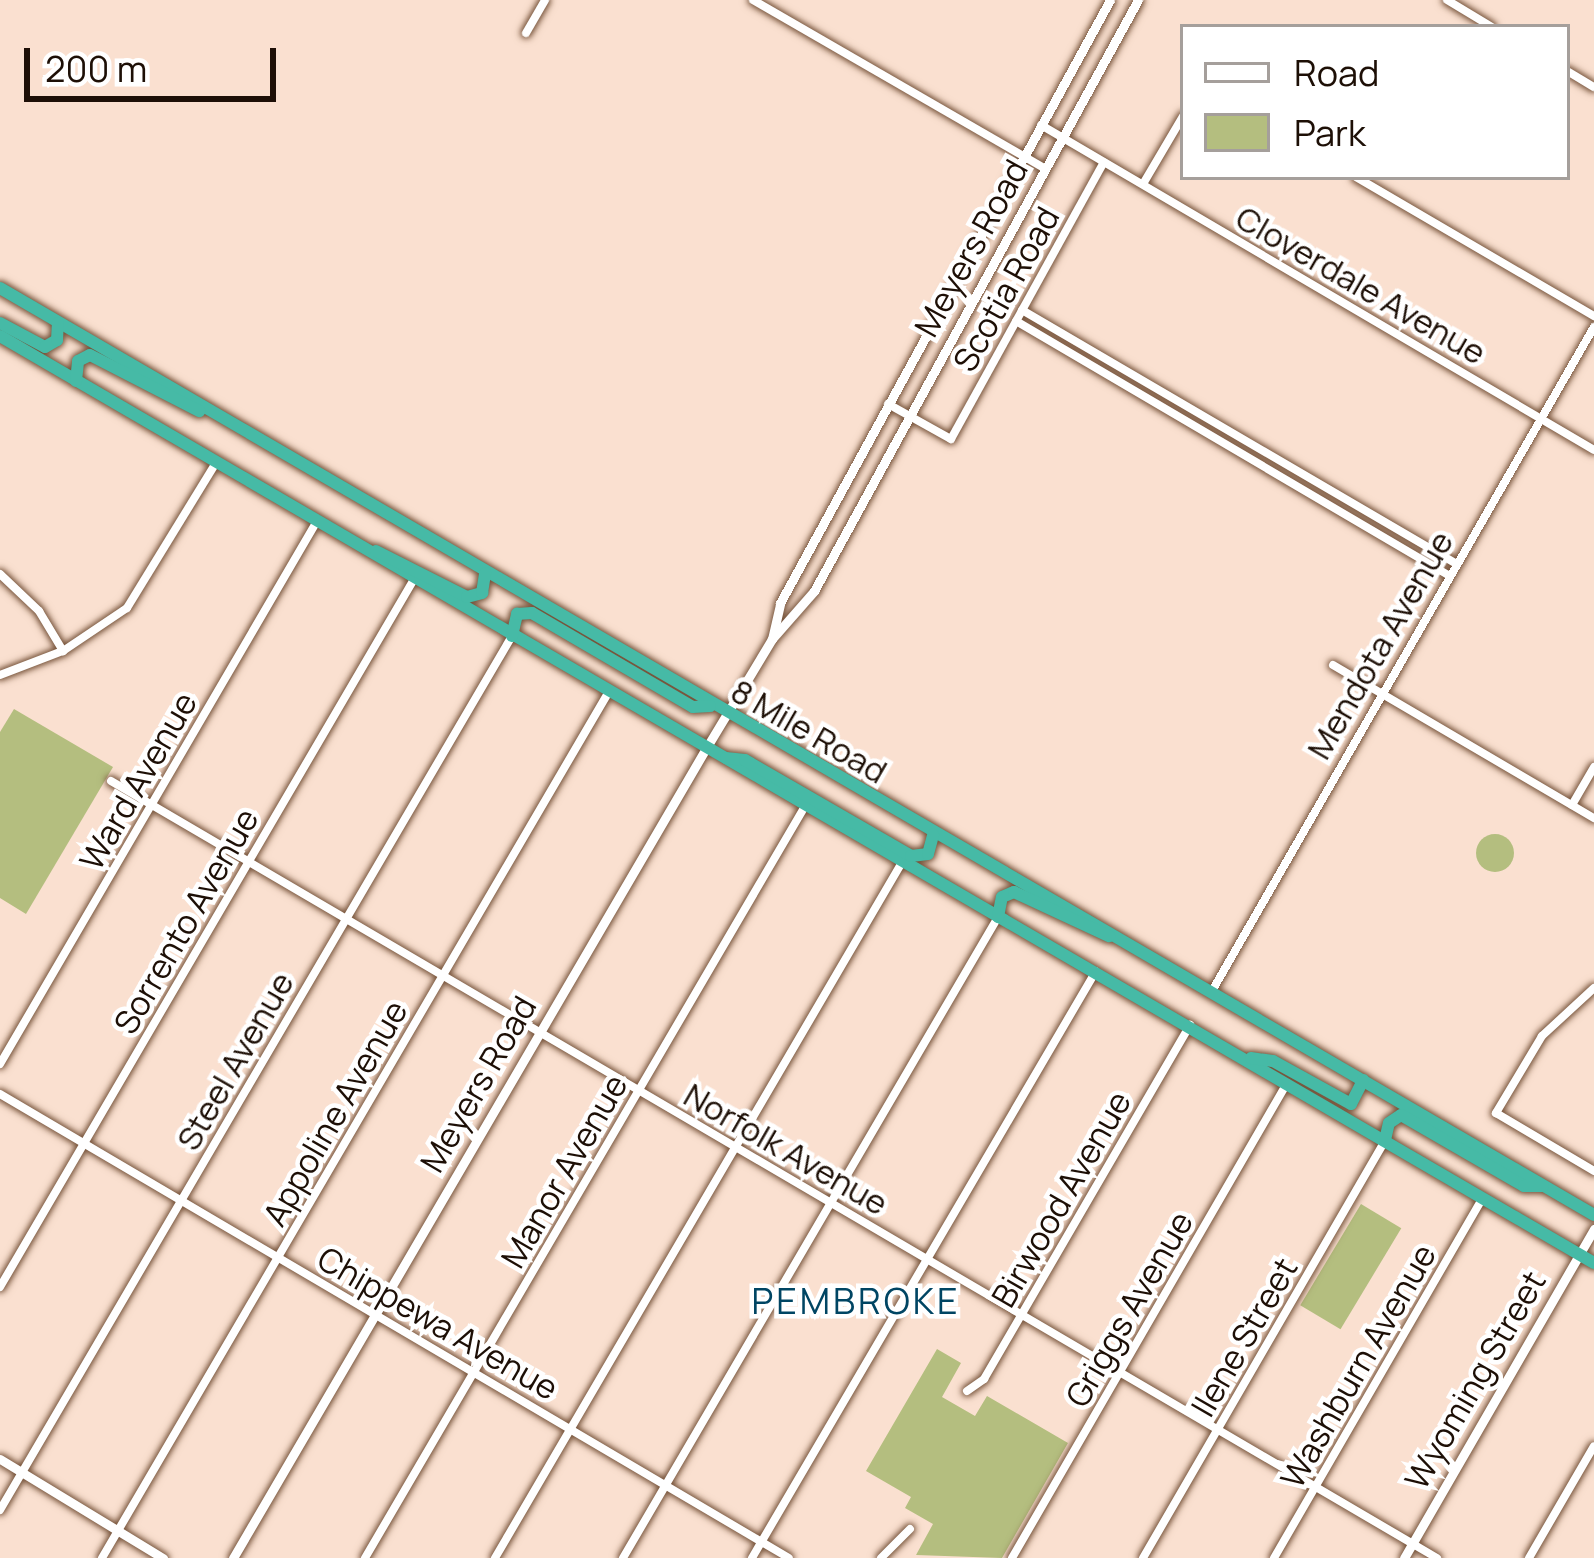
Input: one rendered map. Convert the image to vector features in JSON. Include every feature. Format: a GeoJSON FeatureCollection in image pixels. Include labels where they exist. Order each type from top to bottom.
{"type":"FeatureCollection","features":[{"type":"Feature","properties":{"kind":"highway","name":"8 Mile Road"},"geometry":{"type":"LineString","coordinates":[[0,288],[711,706],[1594,1215]]}},
{"type":"Feature","properties":{"kind":"highway"},"geometry":{"type":"LineString","coordinates":[[0,323],[45,347],[58,340],[58,322]]}},
{"type":"Feature","properties":{"kind":"highway","name":"8 Mile Road"},"geometry":{"type":"LineString","coordinates":[[0,336],[901,864],[1096,971],[1594,1262]]}},
{"type":"Feature","properties":{"kind":"highway"},"geometry":{"type":"LineString","coordinates":[[76,381],[77,364],[90,355],[177,405],[218,416]]}},
{"type":"Feature","properties":{"kind":"highway"},"geometry":{"type":"LineString","coordinates":[[363,549],[396,555],[467,597],[482,593],[485,573]]}},
{"type":"Feature","properties":{"kind":"highway"},"geometry":{"type":"LineString","coordinates":[[512,636],[517,614],[532,613],[693,707],[711,706]]}},
{"type":"Feature","properties":{"kind":"highway"},"geometry":{"type":"LineString","coordinates":[[719,758],[745,760],[911,856],[928,854],[933,835]]}},
{"type":"Feature","properties":{"kind":"highway"},"geometry":{"type":"LineString","coordinates":[[998,917],[1002,897],[1014,892],[1083,929],[1122,939]]}},
{"type":"Feature","properties":{"kind":"highway"},"geometry":{"type":"LineString","coordinates":[[1244,1057],[1273,1061],[1351,1104],[1362,1095],[1363,1080]]}},
{"type":"Feature","properties":{"kind":"highway"},"geometry":{"type":"LineString","coordinates":[[1385,1140],[1389,1123],[1401,1114],[1524,1186],[1543,1186]]}},
{"type":"Feature","properties":{"kind":"street"},"geometry":{"type":"LineString","coordinates":[[526,33],[545,0]]}},
{"type":"Feature","properties":{"kind":"street"},"geometry":{"type":"LineString","coordinates":[[753,0],[1046,169]]}},
{"type":"Feature","properties":{"kind":"street","name":"Meyers Road"},"geometry":{"type":"LineString","coordinates":[[772,639],[780,603],[1109,0]]}},
{"type":"Feature","properties":{"kind":"street","name":"Meyers Road"},"geometry":{"type":"LineString","coordinates":[[233,1558],[705,749],[772,639],[814,591],[1138,0]]}},
{"type":"Feature","properties":{"kind":"street"},"geometry":{"type":"LineString","coordinates":[[1447,0],[1466,5]]}},
{"type":"Feature","properties":{"kind":"street"},"geometry":{"type":"LineString","coordinates":[[1143,184],[1180,121]]}},
{"type":"Feature","properties":{"kind":"street","name":"Cloverdale Avenue"},"geometry":{"type":"LineString","coordinates":[[1041,125],[1594,449]]}},
{"type":"Feature","properties":{"kind":"street","name":"Scotia Road"},"geometry":{"type":"LineString","coordinates":[[910,416],[951,440],[1103,162]]}},
{"type":"Feature","properties":{"kind":"street"},"geometry":{"type":"LineString","coordinates":[[1361,180],[1594,316]]}},
{"type":"Feature","properties":{"kind":"street"},"geometry":{"type":"LineString","coordinates":[[1022,310],[1455,563]]}},
{"type":"Feature","properties":{"kind":"street"},"geometry":{"type":"LineString","coordinates":[[1016,321],[1448,574]]}},
{"type":"Feature","properties":{"kind":"street","name":"Mendota Avenue"},"geometry":{"type":"LineString","coordinates":[[1212,991],[1378,691],[1594,327]]}},
{"type":"Feature","properties":{"kind":"street"},"geometry":{"type":"LineString","coordinates":[[1091,365],[1097,354]]}},
{"type":"Feature","properties":{"kind":"street"},"geometry":{"type":"LineString","coordinates":[[887,404],[910,416]]}},
{"type":"Feature","properties":{"kind":"street"},"geometry":{"type":"LineString","coordinates":[[1222,441],[1228,430]]}},
{"type":"Feature","properties":{"kind":"street"},"geometry":{"type":"LineString","coordinates":[[0,675],[63,651],[136,597],[216,463]]}},
{"type":"Feature","properties":{"kind":"street"},"geometry":{"type":"LineString","coordinates":[[1290,482],[1297,470]]}},
{"type":"Feature","properties":{"kind":"street"},"geometry":{"type":"LineString","coordinates":[[1360,522],[1366,511]]}},
{"type":"Feature","properties":{"kind":"street","name":"Ward Avenue"},"geometry":{"type":"LineString","coordinates":[[0,1064],[316,521]]}},
{"type":"Feature","properties":{"kind":"street"},"geometry":{"type":"LineString","coordinates":[[0,574],[39,610],[63,651]]}},
{"type":"Feature","properties":{"kind":"street","name":"Sorrento Avenue"},"geometry":{"type":"LineString","coordinates":[[0,1287],[414,579]]}},
{"type":"Feature","properties":{"kind":"street","name":"Steel Avenue"},"geometry":{"type":"LineString","coordinates":[[0,1510],[512,636]]}},
{"type":"Feature","properties":{"kind":"street"},"geometry":{"type":"LineString","coordinates":[[1333,664],[1594,818]]}},
{"type":"Feature","properties":{"kind":"street","name":"Appoline Avenue"},"geometry":{"type":"LineString","coordinates":[[102,1558],[608,693]]}},
{"type":"Feature","properties":{"kind":"street"},"geometry":{"type":"LineString","coordinates":[[1572,805],[1594,767]]}},
{"type":"Feature","properties":{"kind":"street","name":"Norfolk Avenue"},"geometry":{"type":"LineString","coordinates":[[111,781],[1437,1558]]}},
{"type":"Feature","properties":{"kind":"street","name":"Manor Avenue"},"geometry":{"type":"LineString","coordinates":[[365,1558],[805,808]]}},
{"type":"Feature","properties":{"kind":"street"},"geometry":{"type":"LineString","coordinates":[[494,1558],[901,864]]}},
{"type":"Feature","properties":{"kind":"street"},"geometry":{"type":"LineString","coordinates":[[623,1558],[998,917]]}},
{"type":"Feature","properties":{"kind":"street"},"geometry":{"type":"LineString","coordinates":[[752,1558],[1096,971]]}},
{"type":"Feature","properties":{"kind":"street"},"geometry":{"type":"LineString","coordinates":[[1594,988],[1542,1036],[1496,1113],[1594,1171]]}},
{"type":"Feature","properties":{"kind":"street","name":"Birwood Avenue"},"geometry":{"type":"LineString","coordinates":[[967,1391],[984,1379],[1190,1025]]}},
{"type":"Feature","properties":{"kind":"street","name":"Griggs Avenue"},"geometry":{"type":"LineString","coordinates":[[1012,1558],[1287,1083]]}},
{"type":"Feature","properties":{"kind":"street","name":"Chippewa Avenue"},"geometry":{"type":"LineString","coordinates":[[0,1094],[789,1558]]}},
{"type":"Feature","properties":{"kind":"street","name":"Ilene Street"},"geometry":{"type":"LineString","coordinates":[[1143,1558],[1385,1140]]}},
{"type":"Feature","properties":{"kind":"street","name":"Washburn Avenue"},"geometry":{"type":"LineString","coordinates":[[1274,1558],[1483,1198]]}},
{"type":"Feature","properties":{"kind":"street","name":"Wyoming Street"},"geometry":{"type":"LineString","coordinates":[[1403,1558],[1594,1229]]}},
{"type":"Feature","properties":{"kind":"street"},"geometry":{"type":"LineString","coordinates":[[1529,1558],[1594,1446]]}},
{"type":"Feature","properties":{"kind":"street"},"geometry":{"type":"LineString","coordinates":[[0,1459],[163,1558]]}},
{"type":"Feature","properties":{"kind":"street"},"geometry":{"type":"LineString","coordinates":[[880,1558],[910,1529]]}},
{"type":"Feature","properties":{"kind":"green space"},"geometry":{"type":"Polygon","coordinates":[[[14,709],[113,767],[26,914],[0,898],[0,732],[14,709]]]}},
{"type":"Feature","properties":{"kind":"green space"},"geometry":{"type":"Polygon","coordinates":[[[1495,834],[1508,840],[1514,853],[1508,866],[1495,872],[1482,866],[1476,853],[1482,840],[1495,834]]]}},
{"type":"Feature","properties":{"kind":"green space"},"geometry":{"type":"Polygon","coordinates":[[[1361,1204],[1401,1228],[1341,1329],[1300,1305],[1361,1204]]]}},
{"type":"Feature","properties":{"kind":"green space"},"geometry":{"type":"Polygon","coordinates":[[[937,1349],[961,1363],[942,1397],[975,1416],[987,1396],[1068,1443],[1002,1558],[916,1555],[933,1524],[905,1508],[911,1497],[866,1471],[937,1349]]]}},
{"type":"Feature","properties":{"kind":"district","name":"PEMBROKE"},"geometry":{"type":"Point","coordinates":[856,1301]}}]}
